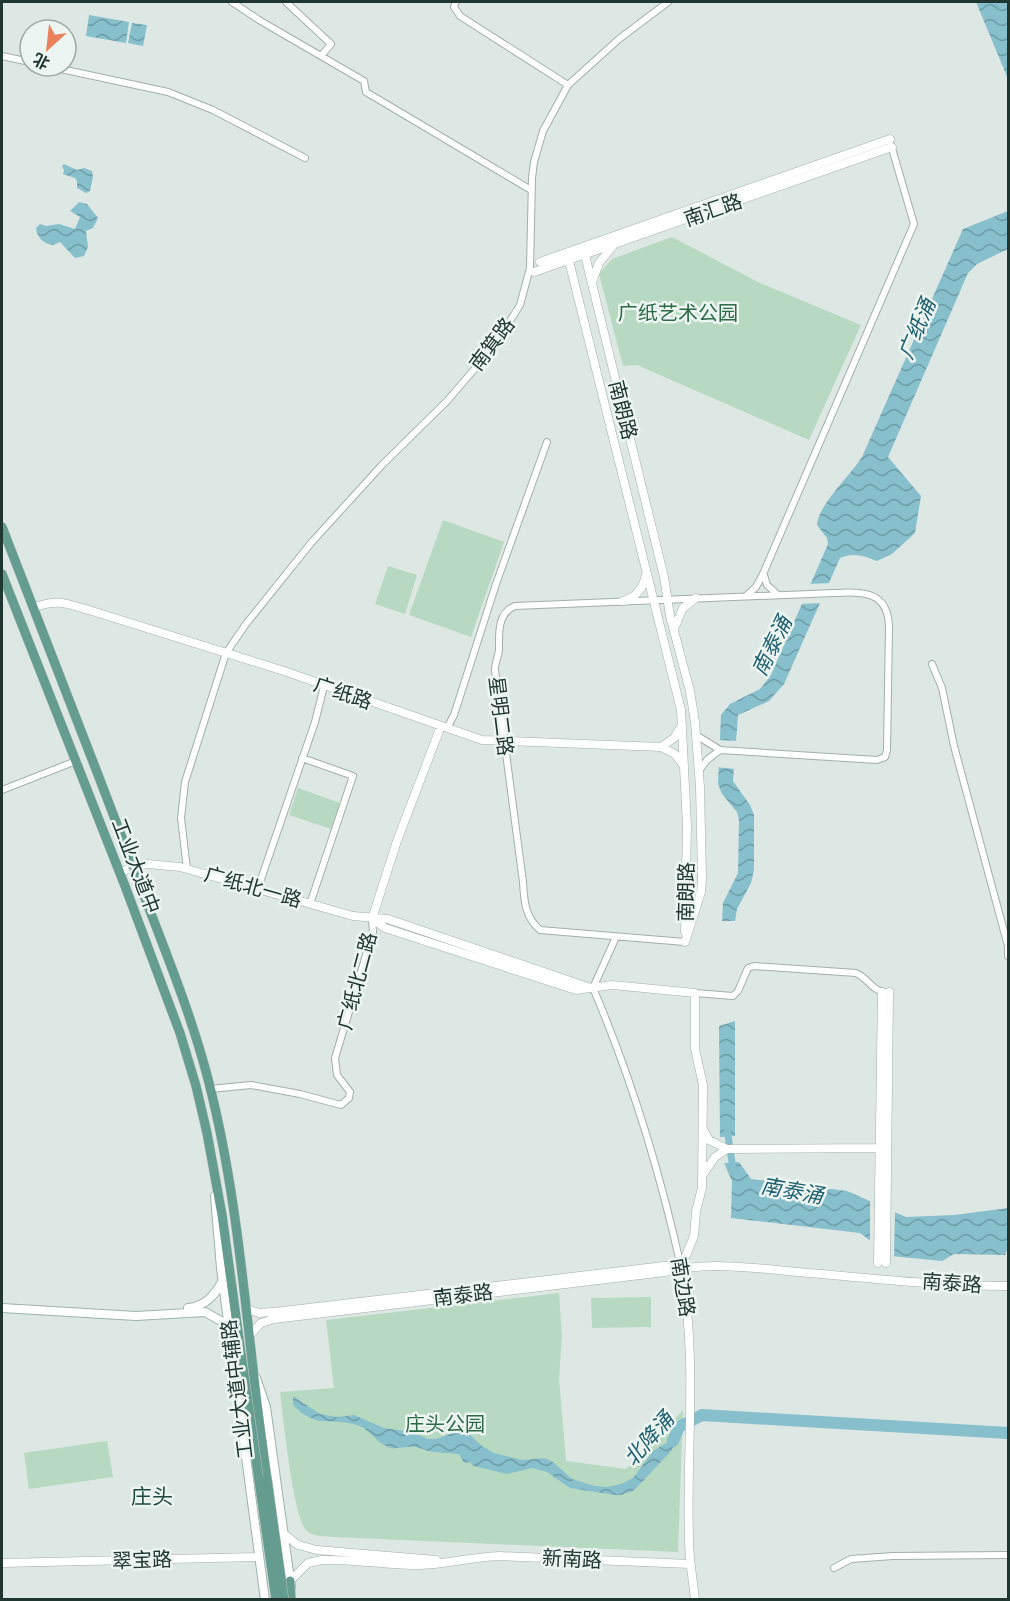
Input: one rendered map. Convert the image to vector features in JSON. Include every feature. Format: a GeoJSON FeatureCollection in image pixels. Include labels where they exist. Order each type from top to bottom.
{"type":"FeatureCollection","features":[{"type":"Feature","properties":{"kind":"main road"},"geometry":{"type":"LineString","coordinates":[[2,527],[134,867],[201,1053],[210,1089],[238,1239],[284,1599]]}},
{"type":"Feature","properties":{"kind":"main road","name":"工业大道中"},"geometry":{"type":"LineString","coordinates":[[2,574],[120,872],[180,1033],[198,1095],[222,1215],[276,1599]]}},
{"type":"Feature","properties":{"kind":"main road","name":"工业大道中辅路"},"geometry":{"type":"LineString","coordinates":[[215,1178],[217,1230],[265,1599]]}},
{"type":"Feature","properties":{"kind":"main road"},"geometry":{"type":"LineString","coordinates":[[2,1303],[134,1312],[183,1309],[201,1305],[208,1300],[215,1294],[223,1280]]}},
{"type":"Feature","properties":{"kind":"main road"},"geometry":{"type":"LineString","coordinates":[[2,1308],[136,1316],[205,1312],[221,1321],[230,1332]]}},
{"type":"Feature","properties":{"kind":"main road","name":"工业大道中辅路"},"geometry":{"type":"LineString","coordinates":[[253,1370],[266,1407],[290,1581]]}},
{"type":"Feature","properties":{"kind":"main road"},"geometry":{"type":"LineString","coordinates":[[290,1581],[292,1599]]}},
{"type":"Feature","properties":{"kind":"street"},"geometry":{"type":"LineString","coordinates":[[232,2],[364,81],[366,92],[531,190]]}},
{"type":"Feature","properties":{"kind":"street"},"geometry":{"type":"LineString","coordinates":[[286,2],[331,44],[321,56]]}},
{"type":"Feature","properties":{"kind":"street"},"geometry":{"type":"LineString","coordinates":[[456,2],[454,7],[460,16],[568,85]]}},
{"type":"Feature","properties":{"kind":"street","name":"南箕路"},"geometry":{"type":"LineString","coordinates":[[187,869],[181,818],[185,782],[226,653],[246,624],[311,543],[382,465],[447,401],[484,358],[505,329],[520,305],[530,268],[531,190],[534,162],[543,130],[568,85],[619,39],[668,2]]}},
{"type":"Feature","properties":{"kind":"street"},"geometry":{"type":"LineString","coordinates":[[2,56],[18,59]]}},
{"type":"Feature","properties":{"kind":"street"},"geometry":{"type":"LineString","coordinates":[[78,73],[168,92],[213,110],[305,158]]}},
{"type":"Feature","properties":{"kind":"street"},"geometry":{"type":"LineString","coordinates":[[746,596],[753,591],[764,574],[914,224],[891,143]]}},
{"type":"Feature","properties":{"kind":"street","name":"南汇路"},"geometry":{"type":"LineString","coordinates":[[534,272],[891,143]]}},
{"type":"Feature","properties":{"kind":"street","name":"南汇路"},"geometry":{"type":"LineString","coordinates":[[540,262],[891,143]]}},
{"type":"Feature","properties":{"kind":"street"},"geometry":{"type":"LineString","coordinates":[[592,286],[599,262],[616,244]]}},
{"type":"Feature","properties":{"kind":"street","name":"南朗路"},"geometry":{"type":"LineString","coordinates":[[582,247],[690,691],[699,771],[701,886],[685,942]]}},
{"type":"Feature","properties":{"kind":"street","name":"南朗路"},"geometry":{"type":"LineString","coordinates":[[567,253],[669,661],[682,723],[687,825],[685,942]]}},
{"type":"Feature","properties":{"kind":"street"},"geometry":{"type":"LineString","coordinates":[[584,316],[591,310],[599,314]]}},
{"type":"Feature","properties":{"kind":"street"},"geometry":{"type":"LineString","coordinates":[[444,727],[454,715],[496,584],[547,442]]}},
{"type":"Feature","properties":{"kind":"street"},"geometry":{"type":"LineString","coordinates":[[639,541],[647,544],[654,536]]}},
{"type":"Feature","properties":{"kind":"street"},"geometry":{"type":"LineString","coordinates":[[623,601],[636,595],[644,582],[646,571]]}},
{"type":"Feature","properties":{"kind":"street"},"geometry":{"type":"LineString","coordinates":[[764,574],[767,585],[781,595]]}},
{"type":"Feature","properties":{"kind":"street","name":"星明二路"},"geometry":{"type":"LineString","coordinates":[[616,937],[540,930],[534,924],[524,903],[495,670],[499,651],[498,632],[506,611],[515,606],[834,593],[869,593],[879,600],[888,616],[889,627],[885,757],[877,760],[717,750]]}},
{"type":"Feature","properties":{"kind":"street"},"geometry":{"type":"LineString","coordinates":[[674,630],[683,608],[696,598]]}},
{"type":"Feature","properties":{"kind":"street","name":"广纸路"},"geometry":{"type":"LineString","coordinates":[[33,608],[60,601],[226,653],[482,740],[661,747]]}},
{"type":"Feature","properties":{"kind":"street"},"geometry":{"type":"LineString","coordinates":[[669,661],[674,656],[681,658]]}},
{"type":"Feature","properties":{"kind":"street"},"geometry":{"type":"LineString","coordinates":[[932,664],[942,688],[954,747],[1008,946],[1008,956]]}},
{"type":"Feature","properties":{"kind":"street"},"geometry":{"type":"LineString","coordinates":[[258,888],[324,686]]}},
{"type":"Feature","properties":{"kind":"street"},"geometry":{"type":"LineString","coordinates":[[682,723],[674,738],[661,747],[675,754],[685,768]]}},
{"type":"Feature","properties":{"kind":"street","name":"广纸北二路"},"geometry":{"type":"LineString","coordinates":[[210,1089],[251,1085],[300,1094],[341,1105],[349,1098],[350,1092],[337,1075],[335,1058],[373,932],[372,919],[397,841],[444,727]]}},
{"type":"Feature","properties":{"kind":"street"},"geometry":{"type":"LineString","coordinates":[[696,735],[717,750],[699,771]]}},
{"type":"Feature","properties":{"kind":"street"},"geometry":{"type":"LineString","coordinates":[[302,758],[353,776],[310,904]]}},
{"type":"Feature","properties":{"kind":"street"},"geometry":{"type":"LineString","coordinates":[[2,790],[76,761]]}},
{"type":"Feature","properties":{"kind":"street","name":"广纸北一路"},"geometry":{"type":"LineString","coordinates":[[120,872],[148,864],[187,869],[353,916],[372,919],[385,928],[576,990],[612,985],[695,993]]}},
{"type":"Feature","properties":{"kind":"street"},"geometry":{"type":"LineString","coordinates":[[593,988],[616,937],[685,942]]}},
{"type":"Feature","properties":{"kind":"street"},"geometry":{"type":"LineString","coordinates":[[681,1268],[694,1236],[702,1178],[702,1085],[695,1045],[695,993],[733,996],[738,992],[748,968],[754,966],[856,973],[863,976],[876,989],[886,992],[882,1263]]}},
{"type":"Feature","properties":{"kind":"street","name":"南边路"},"geometry":{"type":"LineString","coordinates":[[593,988],[638,1108],[670,1214],[681,1268],[687,1309],[691,1366],[689,1521],[690,1564],[695,1599]]}},
{"type":"Feature","properties":{"kind":"street"},"geometry":{"type":"LineString","coordinates":[[703,1127],[709,1140],[727,1149],[884,1148]]}},
{"type":"Feature","properties":{"kind":"street"},"geometry":{"type":"LineString","coordinates":[[702,1178],[711,1161],[727,1149]]}},
{"type":"Feature","properties":{"kind":"street","name":"南泰路"},"geometry":{"type":"LineString","coordinates":[[247,1309],[259,1313],[283,1311],[664,1266],[681,1268],[728,1266],[1008,1286]]}},
{"type":"Feature","properties":{"kind":"street","name":"南泰路"},"geometry":{"type":"LineString","coordinates":[[250,1335],[261,1323],[281,1318],[665,1272],[681,1268]]}},
{"type":"Feature","properties":{"kind":"street","name":"新南路"},"geometry":{"type":"LineString","coordinates":[[283,1533],[298,1545],[316,1550],[455,1563]]}},
{"type":"Feature","properties":{"kind":"street"},"geometry":{"type":"LineString","coordinates":[[834,1568],[851,1559],[893,1556],[1007,1555]]}},
{"type":"Feature","properties":{"kind":"street","name":"新南路"},"geometry":{"type":"LineString","coordinates":[[290,1581],[308,1563],[322,1560],[419,1565],[455,1563],[479,1557],[499,1556],[690,1564]]}},
{"type":"Feature","properties":{"kind":"street","name":"翠宝路"},"geometry":{"type":"LineString","coordinates":[[2,1561],[258,1557]]}},
{"type":"Feature","properties":{"kind":"street"},"geometry":{"type":"LineString","coordinates":[[270,1599],[280,1590],[285,1591],[292,1599]]}},
{"type":"Feature","properties":{"kind":"green space","name":"广纸艺术公园"},"geometry":{"type":"Polygon","coordinates":[[[672,237],[760,283],[861,325],[809,440],[637,365],[623,366],[599,274],[612,259],[672,237]]]}},
{"type":"Feature","properties":{"kind":"green space"},"geometry":{"type":"Polygon","coordinates":[[[443,520],[504,542],[471,637],[409,615],[443,520]]]}},
{"type":"Feature","properties":{"kind":"green space"},"geometry":{"type":"Polygon","coordinates":[[[388,566],[417,575],[405,614],[375,604],[388,566]]]}},
{"type":"Feature","properties":{"kind":"green space"},"geometry":{"type":"Polygon","coordinates":[[[298,788],[340,803],[331,829],[289,815],[298,788]]]}},
{"type":"Feature","properties":{"kind":"green space","name":"庄头公园"},"geometry":{"type":"Polygon","coordinates":[[[559,1293],[562,1336],[559,1379],[566,1461],[626,1469],[683,1410],[678,1552],[333,1537],[315,1535],[306,1530],[301,1521],[293,1487],[280,1392],[334,1388],[326,1320],[559,1293]]]}},
{"type":"Feature","properties":{"kind":"green space"},"geometry":{"type":"Polygon","coordinates":[[[651,1297],[651,1327],[592,1328],[591,1298],[651,1297]]]}},
{"type":"Feature","properties":{"kind":"green space"},"geometry":{"type":"Polygon","coordinates":[[[107,1441],[113,1477],[29,1489],[24,1453],[107,1441]]]}},
{"type":"Feature","properties":{"kind":"water"},"geometry":{"type":"Polygon","coordinates":[[[976,2],[1008,2],[1008,79],[976,2]]]}},
{"type":"Feature","properties":{"kind":"water"},"geometry":{"type":"Polygon","coordinates":[[[89,15],[129,22],[126,43],[86,36],[89,15]]]}},
{"type":"Feature","properties":{"kind":"water"},"geometry":{"type":"Polygon","coordinates":[[[132,23],[147,25],[143,46],[128,43],[132,23]]]}},
{"type":"Feature","properties":{"kind":"water"},"geometry":{"type":"Polygon","coordinates":[[[64,164],[77,170],[84,168],[92,171],[90,191],[86,193],[77,188],[75,178],[63,174],[64,164]]]}},
{"type":"Feature","properties":{"kind":"water"},"geometry":{"type":"Polygon","coordinates":[[[79,202],[87,204],[98,218],[93,228],[86,231],[88,247],[84,256],[75,258],[60,242],[53,245],[44,242],[39,238],[36,228],[40,224],[46,226],[59,224],[75,229],[80,217],[70,211],[79,202]]]}},
{"type":"Feature","properties":{"kind":"water"},"geometry":{"type":"Polygon","coordinates":[[[1008,211],[1008,249],[977,264],[968,273],[888,457],[921,496],[915,533],[892,554],[877,561],[854,555],[840,558],[784,684],[769,701],[738,715],[733,781],[750,805],[754,815],[754,870],[751,883],[737,909],[735,921],[722,921],[723,903],[738,873],[739,820],[737,812],[722,794],[718,784],[721,715],[730,704],[760,689],[771,675],[828,544],[827,538],[817,525],[819,517],[862,457],[963,229],[1008,211]]]}},
{"type":"Feature","properties":{"kind":"water"},"geometry":{"type":"Polygon","coordinates":[[[735,1021],[735,1136],[720,1137],[719,1026],[735,1021]]]}},
{"type":"Feature","properties":{"kind":"water"},"geometry":{"type":"Polygon","coordinates":[[[739,1162],[751,1179],[847,1191],[906,1217],[954,1215],[1008,1208],[1008,1248],[1005,1255],[954,1254],[942,1261],[891,1256],[860,1233],[731,1218],[732,1181],[724,1163],[739,1162]]]}},
{"type":"Feature","properties":{"kind":"water"},"geometry":{"type":"Polygon","coordinates":[[[293,1396],[320,1414],[337,1417],[354,1415],[384,1428],[413,1432],[428,1439],[467,1432],[482,1446],[494,1453],[522,1460],[545,1458],[572,1479],[606,1487],[621,1484],[633,1478],[653,1451],[671,1440],[679,1427],[679,1429],[672,1450],[643,1481],[633,1491],[614,1495],[570,1488],[547,1472],[532,1468],[507,1474],[474,1466],[470,1462],[464,1463],[459,1454],[433,1452],[415,1447],[391,1448],[357,1425],[310,1418],[293,1405],[293,1396]]]}},
{"type":"Feature","properties":{"kind":"pier"},"geometry":{"type":"Polygon","coordinates":[[[831,583],[822,603],[799,604],[808,584],[831,583]]]}},
{"type":"Feature","properties":{"kind":"pier"},"geometry":{"type":"Polygon","coordinates":[[[717,740],[738,741],[736,769],[715,767],[717,740]]]}},
{"type":"Feature","properties":{"kind":"pier"},"geometry":{"type":"Polygon","coordinates":[[[870,1198],[895,1209],[894,1260],[870,1244],[870,1198]]]}},
{"type":"Feature","properties":{"kind":"waterway","name":"南泰涌"},"geometry":{"type":"LineString","coordinates":[[727,1128],[733,1170]]}},
{"type":"Feature","properties":{"kind":"waterway","name":"北降涌"},"geometry":{"type":"LineString","coordinates":[[673,1441],[679,1427],[702,1415],[1008,1433]]}},
{"type":"Feature","properties":{"kind":"district","name":"庄头"},"geometry":{"type":"Point","coordinates":[152,1497]}},
{"type":"Feature","properties":{"kind":"water label","name":"广纸涌"},"geometry":{"type":"Point","coordinates":[917,329]}}]}
